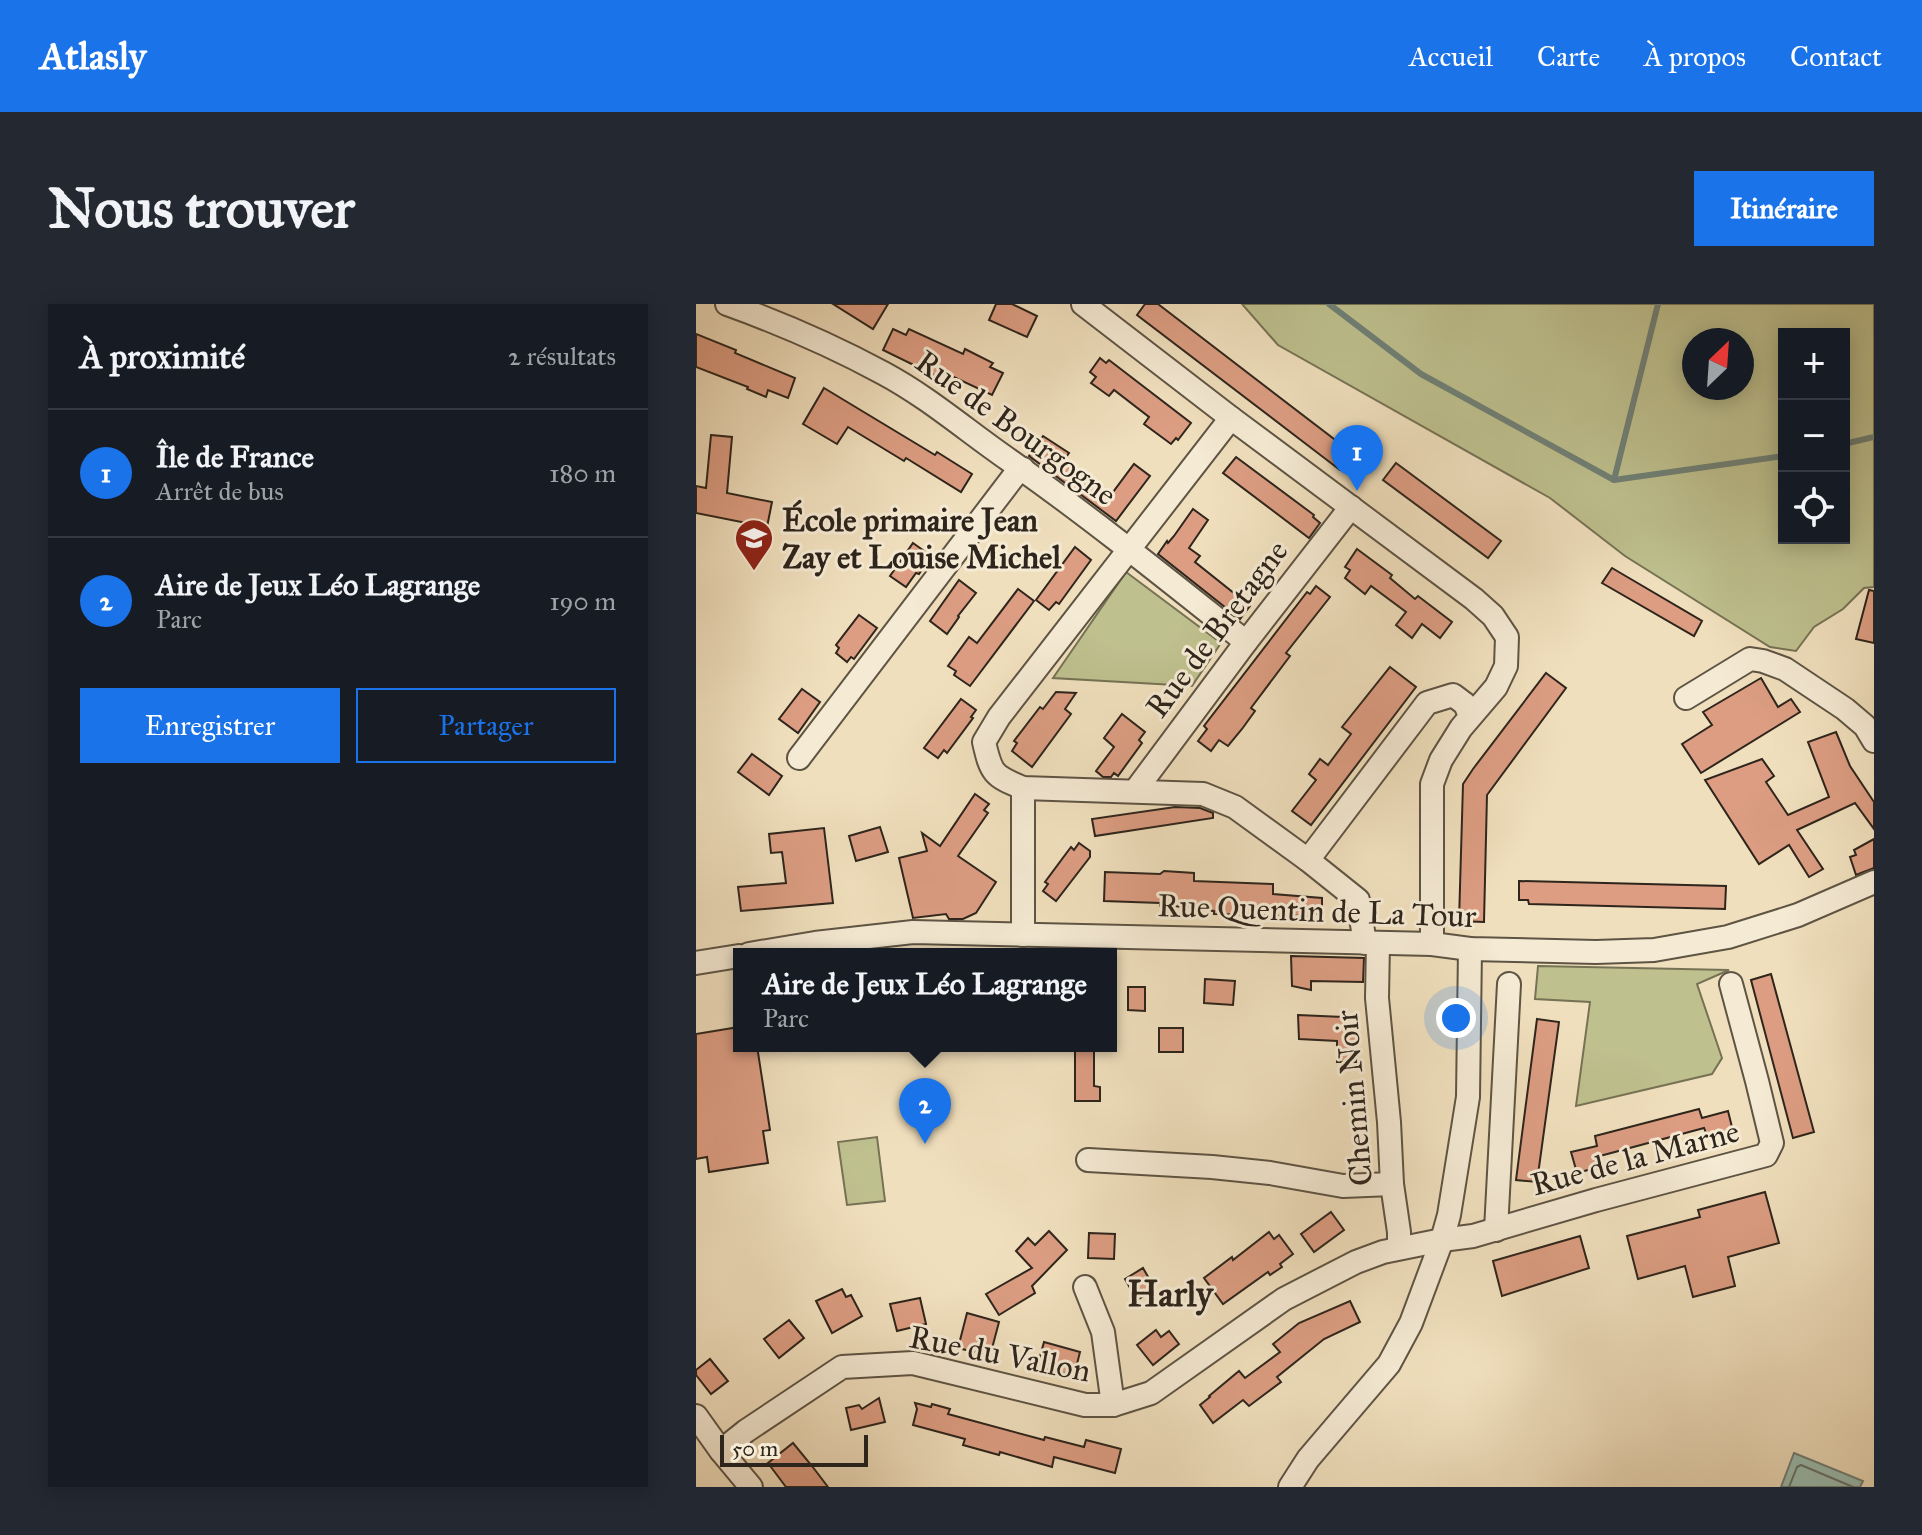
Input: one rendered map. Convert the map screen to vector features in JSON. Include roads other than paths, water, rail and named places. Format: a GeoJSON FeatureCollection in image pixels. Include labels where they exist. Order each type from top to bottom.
{"type":"FeatureCollection","features":[{"type":"Feature","properties":{"kind":"street","name":"Rue de Bourgogne"},"geometry":{"type":"LineString","coordinates":[[727,304],[784,326],[885,374],[1023,469],[1246,642]]}},
{"type":"Feature","properties":{"kind":"street"},"geometry":{"type":"LineString","coordinates":[[1083,304],[1474,599],[1493,616],[1507,637],[1506,666],[1496,687],[1470,716],[1441,760],[1432,784],[1432,944]]}},
{"type":"Feature","properties":{"kind":"street"},"geometry":{"type":"LineString","coordinates":[[1023,935],[1023,788],[1005,781],[990,768],[984,742],[999,717],[1231,418]]}},
{"type":"Feature","properties":{"kind":"street"},"geometry":{"type":"LineString","coordinates":[[799,758],[1014,476],[1023,469]]}},
{"type":"Feature","properties":{"kind":"street","name":"Rue de Bretagne"},"geometry":{"type":"LineString","coordinates":[[1135,791],[1351,507]]}},
{"type":"Feature","properties":{"kind":"street"},"geometry":{"type":"LineString","coordinates":[[1686,698],[1750,659],[1763,661],[1785,669],[1845,709],[1865,726],[1874,741]]}},
{"type":"Feature","properties":{"kind":"street"},"geometry":{"type":"LineString","coordinates":[[1308,860],[1427,703],[1453,695],[1465,704],[1470,716]]}},
{"type":"Feature","properties":{"kind":"street","name":"Chemin Noir"},"geometry":{"type":"LineString","coordinates":[[1023,788],[1203,794],[1235,807],[1358,900],[1371,943],[1399,1247]]}},
{"type":"Feature","properties":{"kind":"street","name":"Rue Quentin de La Tour"},"geometry":{"type":"LineString","coordinates":[[785,948],[913,932],[1432,944],[1470,949],[1596,952],[1666,948],[1742,933],[1798,915],[1874,882]]}},
{"type":"Feature","properties":{"kind":"street"},"geometry":{"type":"LineString","coordinates":[[1290,1487],[1308,1459],[1389,1364],[1411,1323],[1442,1240],[1449,1215],[1468,1097],[1470,949]]}},
{"type":"Feature","properties":{"kind":"street"},"geometry":{"type":"LineString","coordinates":[[696,963],[733,957]]}},
{"type":"Feature","properties":{"kind":"street"},"geometry":{"type":"LineString","coordinates":[[1496,1230],[1509,984]]}},
{"type":"Feature","properties":{"kind":"street","name":"Rue de la Marne"},"geometry":{"type":"LineString","coordinates":[[1442,1240],[1496,1230],[1766,1155],[1772,1143],[1731,984]]}},
{"type":"Feature","properties":{"kind":"street"},"geometry":{"type":"LineString","coordinates":[[1088,1160],[1270,1173],[1343,1186],[1392,1184]]}},
{"type":"Feature","properties":{"kind":"street","name":"Rue du Vallon"},"geometry":{"type":"LineString","coordinates":[[721,1451],[842,1367],[913,1363],[1085,1405],[1113,1405],[1151,1393],[1284,1299],[1356,1262],[1399,1247],[1442,1240]]}},
{"type":"Feature","properties":{"kind":"street"},"geometry":{"type":"LineString","coordinates":[[1085,1287],[1103,1332],[1113,1405]]}},
{"type":"Feature","properties":{"kind":"street"},"geometry":{"type":"LineString","coordinates":[[696,1416],[751,1487]]}},
{"type":"Feature","properties":{"kind":"water"},"geometry":{"type":"Polygon","coordinates":[[[1794,1453],[1863,1481],[1860,1487],[1781,1487],[1794,1453]]]}},
{"type":"Feature","properties":{"kind":"waterway"},"geometry":{"type":"LineString","coordinates":[[1329,304],[1421,374],[1614,480],[1778,457]]}},
{"type":"Feature","properties":{"kind":"waterway"},"geometry":{"type":"LineString","coordinates":[[1614,480],[1658,304]]}},
{"type":"Feature","properties":{"kind":"waterway"},"geometry":{"type":"LineString","coordinates":[[1850,443],[1874,437]]}},
{"type":"Feature","properties":{"kind":"place","name":"Île de France"},"geometry":{"type":"Point","coordinates":[1357,491]}},
{"type":"Feature","properties":{"kind":"place","name":"École primaire Jean Zay et Louise Michel"},"geometry":{"type":"Point","coordinates":[754,572]}},
{"type":"Feature","properties":{"kind":"place","name":"Aire de Jeux Léo Lagrange"},"geometry":{"type":"Point","coordinates":[925,1144]}},
{"type":"Feature","properties":{"kind":"district","name":"Harly"},"geometry":{"type":"Point","coordinates":[1170,1294]}}]}
